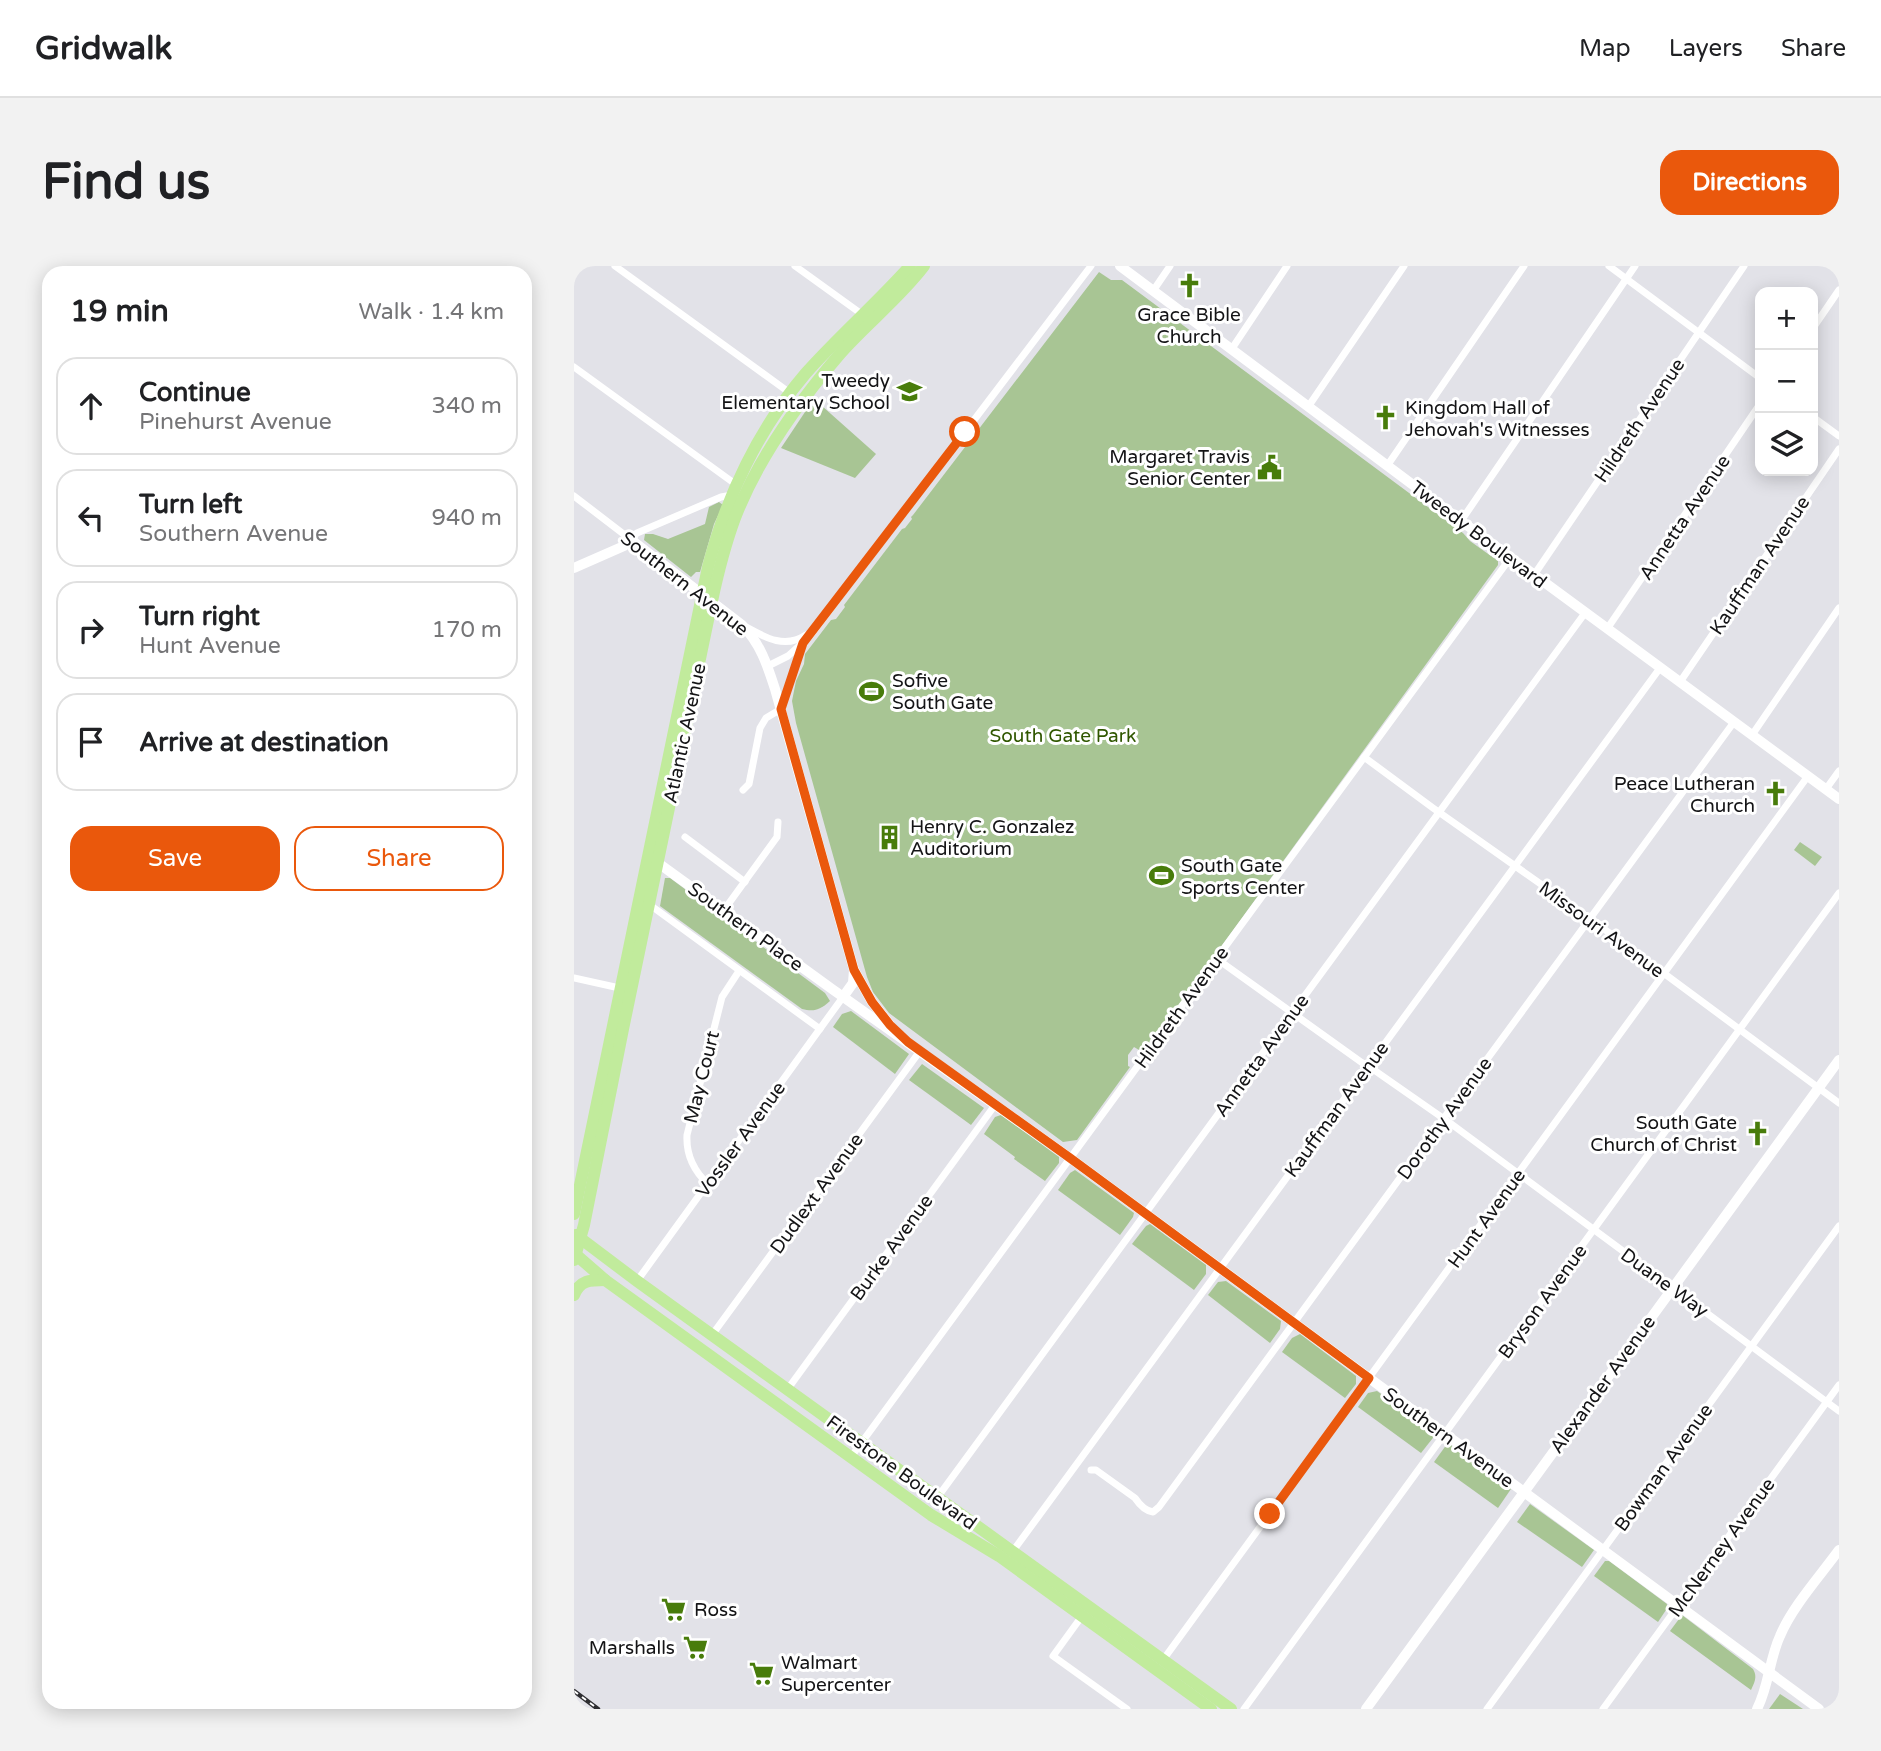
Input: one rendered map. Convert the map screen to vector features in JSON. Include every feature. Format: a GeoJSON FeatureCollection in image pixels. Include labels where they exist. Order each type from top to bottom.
{"type":"FeatureCollection","features":[{"type":"Feature","properties":{"kind":"main road","name":"Atlantic Avenue"},"geometry":{"type":"LineString","coordinates":[[738,490],[785,424],[910,266]]}},
{"type":"Feature","properties":{"kind":"main road","name":"Atlantic Avenue"},"geometry":{"type":"LineString","coordinates":[[575,1256],[626,989],[707,598],[712,549],[762,436],[790,393],[816,363],[909,284],[924,266]]}},
{"type":"Feature","properties":{"kind":"main road","name":"Tweedy Boulevard"},"geometry":{"type":"LineString","coordinates":[[1120,266],[1839,799]]}},
{"type":"Feature","properties":{"kind":"main road","name":"Atlantic Avenue"},"geometry":{"type":"LineString","coordinates":[[574,1214],[626,989],[650,905],[653,859]]}},
{"type":"Feature","properties":{"kind":"main road","name":"Firestone Boulevard"},"geometry":{"type":"LineString","coordinates":[[577,1236],[1231,1709]]}},
{"type":"Feature","properties":{"kind":"main road","name":"Firestone Boulevard"},"geometry":{"type":"LineString","coordinates":[[575,1256],[939,1521],[999,1556],[1210,1709]]}},
{"type":"Feature","properties":{"kind":"main road"},"geometry":{"type":"LineString","coordinates":[[574,1295],[579,1285],[584,1282],[605,1280]]}},
{"type":"Feature","properties":{"kind":"main road"},"geometry":{"type":"LineString","coordinates":[[1757,1709],[1785,1624],[1839,1550]]}},
{"type":"Feature","properties":{"kind":"street"},"geometry":{"type":"LineString","coordinates":[[615,266],[790,393]]}},
{"type":"Feature","properties":{"kind":"street"},"geometry":{"type":"LineString","coordinates":[[795,266],[867,319]]}},
{"type":"Feature","properties":{"kind":"street"},"geometry":{"type":"LineString","coordinates":[[768,666],[788,656],[815,629],[1091,266]]}},
{"type":"Feature","properties":{"kind":"street"},"geometry":{"type":"LineString","coordinates":[[1153,291],[1170,266]]}},
{"type":"Feature","properties":{"kind":"street"},"geometry":{"type":"LineString","coordinates":[[1231,350],[1287,266]]}},
{"type":"Feature","properties":{"kind":"street"},"geometry":{"type":"LineString","coordinates":[[1308,407],[1404,266]]}},
{"type":"Feature","properties":{"kind":"street"},"geometry":{"type":"LineString","coordinates":[[1387,466],[1524,266]]}},
{"type":"Feature","properties":{"kind":"street"},"geometry":{"type":"LineString","coordinates":[[1609,266],[1755,374]]}},
{"type":"Feature","properties":{"kind":"street"},"geometry":{"type":"LineString","coordinates":[[1461,521],[1635,266]]}},
{"type":"Feature","properties":{"kind":"street","name":"Hildreth Avenue"},"geometry":{"type":"LineString","coordinates":[[1534,575],[1744,266]]}},
{"type":"Feature","properties":{"kind":"street"},"geometry":{"type":"LineString","coordinates":[[1818,321],[1839,290]]}},
{"type":"Feature","properties":{"kind":"street"},"geometry":{"type":"LineString","coordinates":[[574,367],[738,490]]}},
{"type":"Feature","properties":{"kind":"street","name":"Annetta Avenue"},"geometry":{"type":"LineString","coordinates":[[1607,629],[1755,411]]}},
{"type":"Feature","properties":{"kind":"street"},"geometry":{"type":"LineString","coordinates":[[1818,421],[1839,436]]}},
{"type":"Feature","properties":{"kind":"street","name":"Kauffman Avenue"},"geometry":{"type":"LineString","coordinates":[[1680,682],[1839,449]]}},
{"type":"Feature","properties":{"kind":"street"},"geometry":{"type":"LineString","coordinates":[[574,568],[624,546],[638,533],[738,490]]}},
{"type":"Feature","properties":{"kind":"street","name":"Southern Avenue"},"geometry":{"type":"LineString","coordinates":[[574,496],[742,625],[758,643],[781,709],[854,970],[872,1002],[908,1042]]}},
{"type":"Feature","properties":{"kind":"street","name":"Hildreth Avenue"},"geometry":{"type":"LineString","coordinates":[[851,1457],[1511,557]]}},
{"type":"Feature","properties":{"kind":"street"},"geometry":{"type":"LineString","coordinates":[[1752,735],[1839,608]]}},
{"type":"Feature","properties":{"kind":"street","name":"Annetta Avenue"},"geometry":{"type":"LineString","coordinates":[[937,1498],[1585,613]]}},
{"type":"Feature","properties":{"kind":"street"},"geometry":{"type":"LineString","coordinates":[[742,625],[781,642],[797,641],[815,629]]}},
{"type":"Feature","properties":{"kind":"street"},"geometry":{"type":"LineString","coordinates":[[743,790],[750,778],[760,728],[766,718],[781,709],[803,643]]}},
{"type":"Feature","properties":{"kind":"street","name":"Kauffman Avenue"},"geometry":{"type":"LineString","coordinates":[[1013,1551],[1660,668]]}},
{"type":"Feature","properties":{"kind":"street","name":"Dorothy Avenue"},"geometry":{"type":"LineString","coordinates":[[1079,1461],[1132,1502],[1153,1512],[1158,1507],[1734,722]]}},
{"type":"Feature","properties":{"kind":"street","name":"Missouri Avenue"},"geometry":{"type":"LineString","coordinates":[[1364,757],[1839,1102]]}},
{"type":"Feature","properties":{"kind":"street"},"geometry":{"type":"LineString","coordinates":[[1826,789],[1839,771]]}},
{"type":"Feature","properties":{"kind":"street","name":"Hunt Avenue"},"geometry":{"type":"LineString","coordinates":[[1163,1660],[1808,776]]}},
{"type":"Feature","properties":{"kind":"street"},"geometry":{"type":"LineString","coordinates":[[724,910],[777,837],[778,822]]}},
{"type":"Feature","properties":{"kind":"street"},"geometry":{"type":"LineString","coordinates":[[685,837],[745,881]]}},
{"type":"Feature","properties":{"kind":"street","name":"Southern Place"},"geometry":{"type":"LineString","coordinates":[[653,859],[843,997]]}},
{"type":"Feature","properties":{"kind":"street","name":"Bryson Avenue"},"geometry":{"type":"LineString","coordinates":[[1244,1709],[1839,893]]}},
{"type":"Feature","properties":{"kind":"street"},"geometry":{"type":"LineString","coordinates":[[650,905],[820,1029]]}},
{"type":"Feature","properties":{"kind":"street","name":"Duane Way"},"geometry":{"type":"LineString","coordinates":[[1217,959],[1519,1174],[1839,1411]]}},
{"type":"Feature","properties":{"kind":"street"},"geometry":{"type":"LineString","coordinates":[[843,997],[853,983],[854,970]]}},
{"type":"Feature","properties":{"kind":"street","name":"May Court"},"geometry":{"type":"LineString","coordinates":[[708,1184],[699,1176],[691,1159],[687,1135],[722,997],[739,971]]}},
{"type":"Feature","properties":{"kind":"street"},"geometry":{"type":"LineString","coordinates":[[574,978],[626,989]]}},
{"type":"Feature","properties":{"kind":"street","name":"Southern Avenue"},"geometry":{"type":"LineString","coordinates":[[843,997],[1146,1213],[1819,1709]]}},
{"type":"Feature","properties":{"kind":"street","name":"Vossler Avenue"},"geometry":{"type":"LineString","coordinates":[[637,1281],[843,997]]}},
{"type":"Feature","properties":{"kind":"street","name":"Dudlext Avenue"},"geometry":{"type":"LineString","coordinates":[[712,1335],[920,1051]]}},
{"type":"Feature","properties":{"kind":"street","name":"Alexander Avenue"},"geometry":{"type":"LineString","coordinates":[[1366,1709],[1839,1060]]}},
{"type":"Feature","properties":{"kind":"street","name":"Burke Avenue"},"geometry":{"type":"LineString","coordinates":[[787,1390],[995,1105]]}},
{"type":"Feature","properties":{"kind":"street","name":"Bowman Avenue"},"geometry":{"type":"LineString","coordinates":[[1487,1709],[1839,1226]]}},
{"type":"Feature","properties":{"kind":"street","name":"McNerney Avenue"},"geometry":{"type":"LineString","coordinates":[[1603,1709],[1839,1385]]}},
{"type":"Feature","properties":{"kind":"street"},"geometry":{"type":"LineString","coordinates":[[1082,1616],[1053,1656],[1127,1709]]}},
{"type":"Feature","properties":{"kind":"green space","name":"South Gate Park"},"geometry":{"type":"Polygon","coordinates":[[[1099,272],[1111,280],[1122,280],[1463,533],[1498,561],[1498,565],[1144,1053],[1134,1047],[1128,1055],[1130,1067],[1077,1140],[1063,1142],[889,1013],[873,992],[792,701],[805,654],[831,620],[836,619],[1099,272]]]}},
{"type":"Feature","properties":{"kind":"green space"},"geometry":{"type":"Polygon","coordinates":[[[809,406],[822,406],[876,454],[855,478],[781,448],[809,406]]]}},
{"type":"Feature","properties":{"kind":"green space"},"geometry":{"type":"Polygon","coordinates":[[[719,502],[723,505],[714,524],[700,572],[691,577],[644,540],[645,534],[668,539],[705,524],[709,507],[719,502]]]}},
{"type":"Feature","properties":{"kind":"green space"},"geometry":{"type":"Polygon","coordinates":[[[1800,842],[1822,857],[1815,866],[1794,850],[1800,842]]]}},
{"type":"Feature","properties":{"kind":"green space"},"geometry":{"type":"Polygon","coordinates":[[[665,878],[670,878],[825,993],[830,1001],[817,1010],[802,1009],[660,906],[665,878]]]}},
{"type":"Feature","properties":{"kind":"green space"},"geometry":{"type":"Polygon","coordinates":[[[851,1011],[909,1054],[895,1074],[833,1027],[842,1014],[851,1011]]]}},
{"type":"Feature","properties":{"kind":"green space"},"geometry":{"type":"Polygon","coordinates":[[[922,1064],[984,1108],[971,1125],[909,1080],[922,1064]]]}},
{"type":"Feature","properties":{"kind":"green space"},"geometry":{"type":"Polygon","coordinates":[[[1001,1115],[1059,1157],[1059,1163],[1045,1181],[984,1134],[995,1117],[1001,1115]]]}},
{"type":"Feature","properties":{"kind":"green space"},"geometry":{"type":"Polygon","coordinates":[[[1075,1170],[1134,1213],[1120,1235],[1058,1190],[1075,1170]]]}},
{"type":"Feature","properties":{"kind":"green space"},"geometry":{"type":"Polygon","coordinates":[[[1150,1224],[1206,1265],[1206,1274],[1194,1290],[1132,1244],[1150,1224]]]}},
{"type":"Feature","properties":{"kind":"green space"},"geometry":{"type":"Polygon","coordinates":[[[1226,1281],[1281,1321],[1280,1329],[1270,1343],[1208,1295],[1218,1282],[1226,1281]]]}},
{"type":"Feature","properties":{"kind":"green space"},"geometry":{"type":"Polygon","coordinates":[[[1300,1334],[1356,1376],[1356,1384],[1345,1398],[1282,1352],[1292,1338],[1300,1334]]]}},
{"type":"Feature","properties":{"kind":"green space"},"geometry":{"type":"Polygon","coordinates":[[[1377,1391],[1436,1434],[1421,1453],[1358,1407],[1368,1393],[1377,1391]]]}},
{"type":"Feature","properties":{"kind":"green space"},"geometry":{"type":"Polygon","coordinates":[[[1447,1444],[1511,1489],[1498,1508],[1434,1462],[1447,1444]]]}},
{"type":"Feature","properties":{"kind":"green space"},"geometry":{"type":"Polygon","coordinates":[[[1530,1504],[1594,1550],[1582,1567],[1517,1522],[1530,1504]]]}},
{"type":"Feature","properties":{"kind":"green space"},"geometry":{"type":"Polygon","coordinates":[[[1605,1561],[1609,1561],[1667,1604],[1658,1622],[1594,1576],[1605,1561]]]}},
{"type":"Feature","properties":{"kind":"green space"},"geometry":{"type":"Polygon","coordinates":[[[1682,1615],[1753,1669],[1755,1677],[1751,1690],[1670,1631],[1682,1615]]]}},
{"type":"Feature","properties":{"kind":"green space"},"geometry":{"type":"Polygon","coordinates":[[[1780,1694],[1803,1709],[1769,1709],[1780,1694]]]}},
{"type":"Feature","properties":{"kind":"railway"},"geometry":{"type":"LineString","coordinates":[[574,1691],[598,1709]]}},
{"type":"Feature","properties":{"kind":"railway"},"geometry":{"type":"LineString","coordinates":[[574,1706],[578,1709]]}},
{"type":"Feature","properties":{"kind":"place","name":"Grace Bible Church"},"geometry":{"type":"Point","coordinates":[1189,286]}},
{"type":"Feature","properties":{"kind":"place","name":"Tweedy Elementary School"},"geometry":{"type":"Point","coordinates":[910,391]}},
{"type":"Feature","properties":{"kind":"place","name":"Kingdom Hall of Jehovah's Witnesses"},"geometry":{"type":"Point","coordinates":[1385,418]}},
{"type":"Feature","properties":{"kind":"place","name":"Margaret Travis Senior Center"},"geometry":{"type":"Point","coordinates":[1270,467]}},
{"type":"Feature","properties":{"kind":"place","name":"Sofive South Gate"},"geometry":{"type":"Point","coordinates":[872,691]}},
{"type":"Feature","properties":{"kind":"place","name":"Peace Lutheran Church"},"geometry":{"type":"Point","coordinates":[1775,794]}},
{"type":"Feature","properties":{"kind":"place","name":"Henry C. Gonzalez Auditorium"},"geometry":{"type":"Point","coordinates":[890,837]}},
{"type":"Feature","properties":{"kind":"place","name":"South Gate Sports Center"},"geometry":{"type":"Point","coordinates":[1161,876]}},
{"type":"Feature","properties":{"kind":"place","name":"South Gate Church of Christ"},"geometry":{"type":"Point","coordinates":[1757,1133]}},
{"type":"Feature","properties":{"kind":"place","name":"Ross"},"geometry":{"type":"Point","coordinates":[674,1609]}},
{"type":"Feature","properties":{"kind":"place","name":"Marshalls"},"geometry":{"type":"Point","coordinates":[695,1647]}},
{"type":"Feature","properties":{"kind":"place","name":"Walmart Supercenter"},"geometry":{"type":"Point","coordinates":[761,1673]}},
{"type":"Feature","properties":{"kind":"route"},"geometry":{"type":"LineString","coordinates":[[965,432],[803,643],[792,672],[781,709],[819,846],[854,970],[872,1002],[890,1025],[908,1042],[1369,1378],[1270,1514]]}}]}
